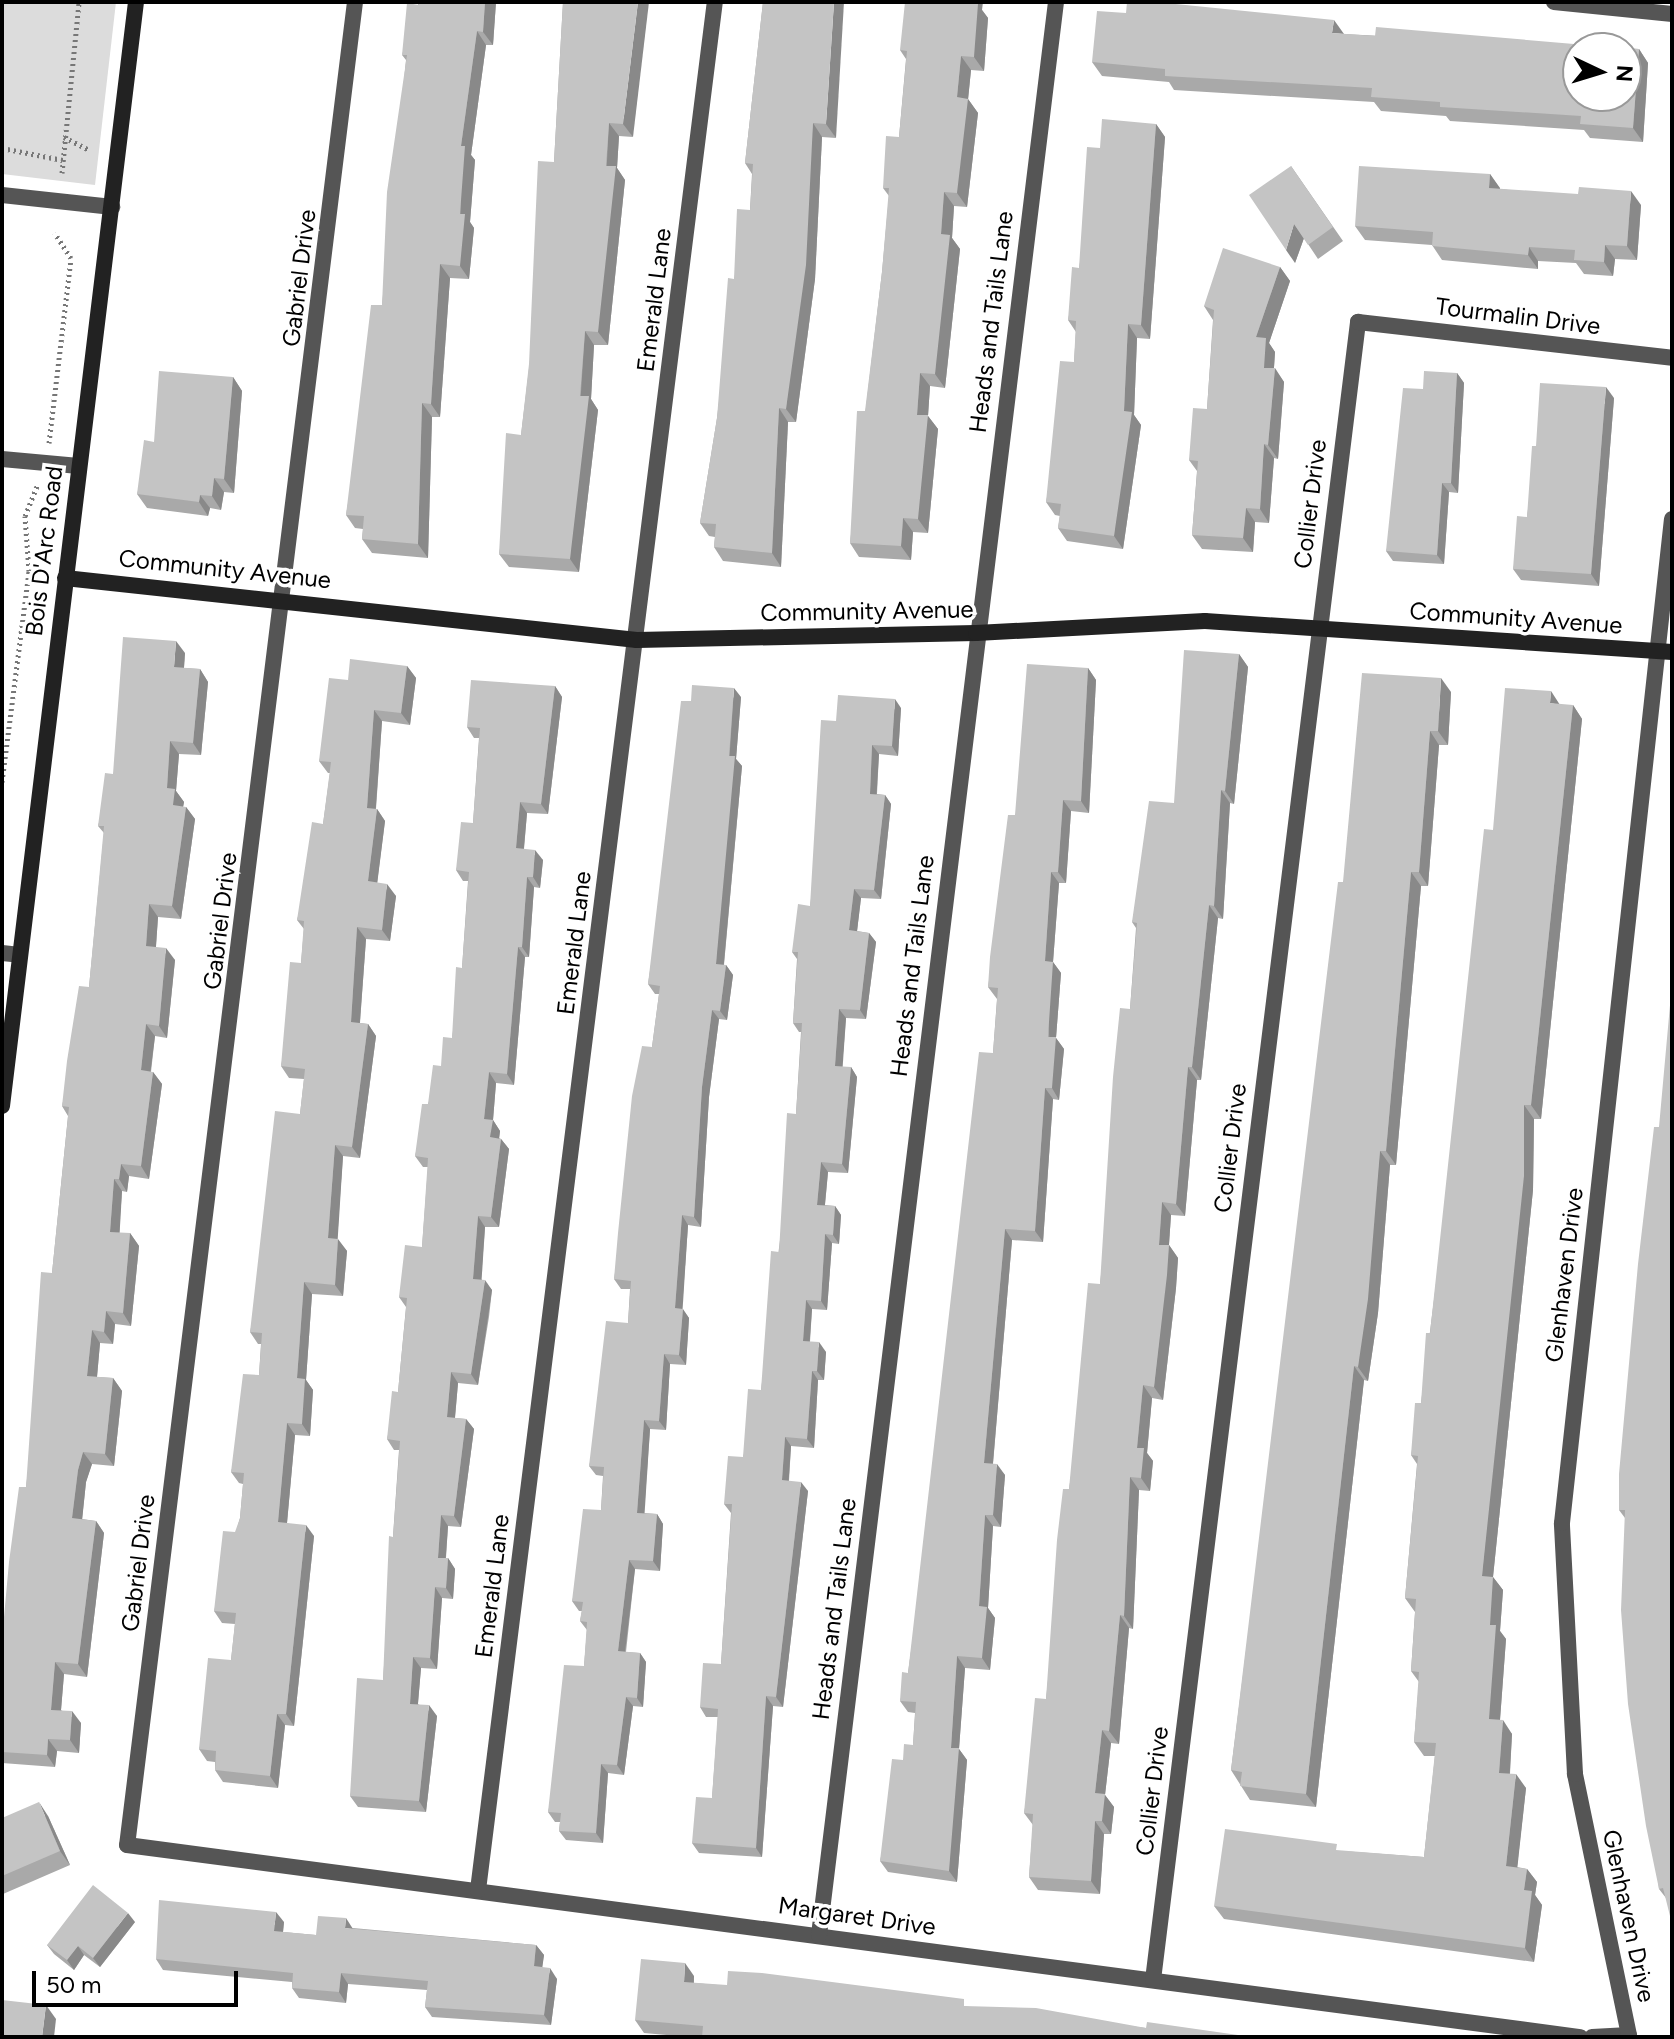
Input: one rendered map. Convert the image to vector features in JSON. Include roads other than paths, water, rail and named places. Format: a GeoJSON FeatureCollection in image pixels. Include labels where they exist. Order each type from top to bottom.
{"type":"FeatureCollection","features":[{"type":"Feature","properties":{"kind":"street","name":"Bois D'Arc Road"},"geometry":{"type":"LineString","coordinates":[[2,1106],[136,2]]}},
{"type":"Feature","properties":{"kind":"street","name":"Gabriel Drive"},"geometry":{"type":"LineString","coordinates":[[127,1845],[285,598],[355,2]]}},
{"type":"Feature","properties":{"kind":"street","name":"Emerald Lane"},"geometry":{"type":"LineString","coordinates":[[478,1890],[715,2]]}},
{"type":"Feature","properties":{"kind":"street","name":"Heads and Tails Lane"},"geometry":{"type":"LineString","coordinates":[[819,1935],[976,633],[1056,2]]}},
{"type":"Feature","properties":{"kind":"street"},"geometry":{"type":"LineString","coordinates":[[1554,2],[1672,14]]}},
{"type":"Feature","properties":{"kind":"street"},"geometry":{"type":"LineString","coordinates":[[2,195],[112,207]]}},
{"type":"Feature","properties":{"kind":"street","name":"Tourmalin Drive"},"geometry":{"type":"LineString","coordinates":[[1358,322],[1672,358]]}},
{"type":"Feature","properties":{"kind":"street","name":"Collier Drive"},"geometry":{"type":"LineString","coordinates":[[1153,1980],[1358,322]]}},
{"type":"Feature","properties":{"kind":"street"},"geometry":{"type":"LineString","coordinates":[[2,459],[79,466]]}},
{"type":"Feature","properties":{"kind":"street","name":"Glenhaven Drive"},"geometry":{"type":"LineString","coordinates":[[1592,2037],[1629,2035],[1575,1774],[1562,1523],[1666,652],[1672,519]]}},
{"type":"Feature","properties":{"kind":"street","name":"Community Avenue"},"geometry":{"type":"LineString","coordinates":[[65,578],[285,598],[637,640],[976,633],[1205,621],[1666,652]]}},
{"type":"Feature","properties":{"kind":"street"},"geometry":{"type":"LineString","coordinates":[[2,953],[20,955]]}},
{"type":"Feature","properties":{"kind":"street","name":"Margaret Drive"},"geometry":{"type":"LineString","coordinates":[[127,1845],[1580,2037]]}}]}
